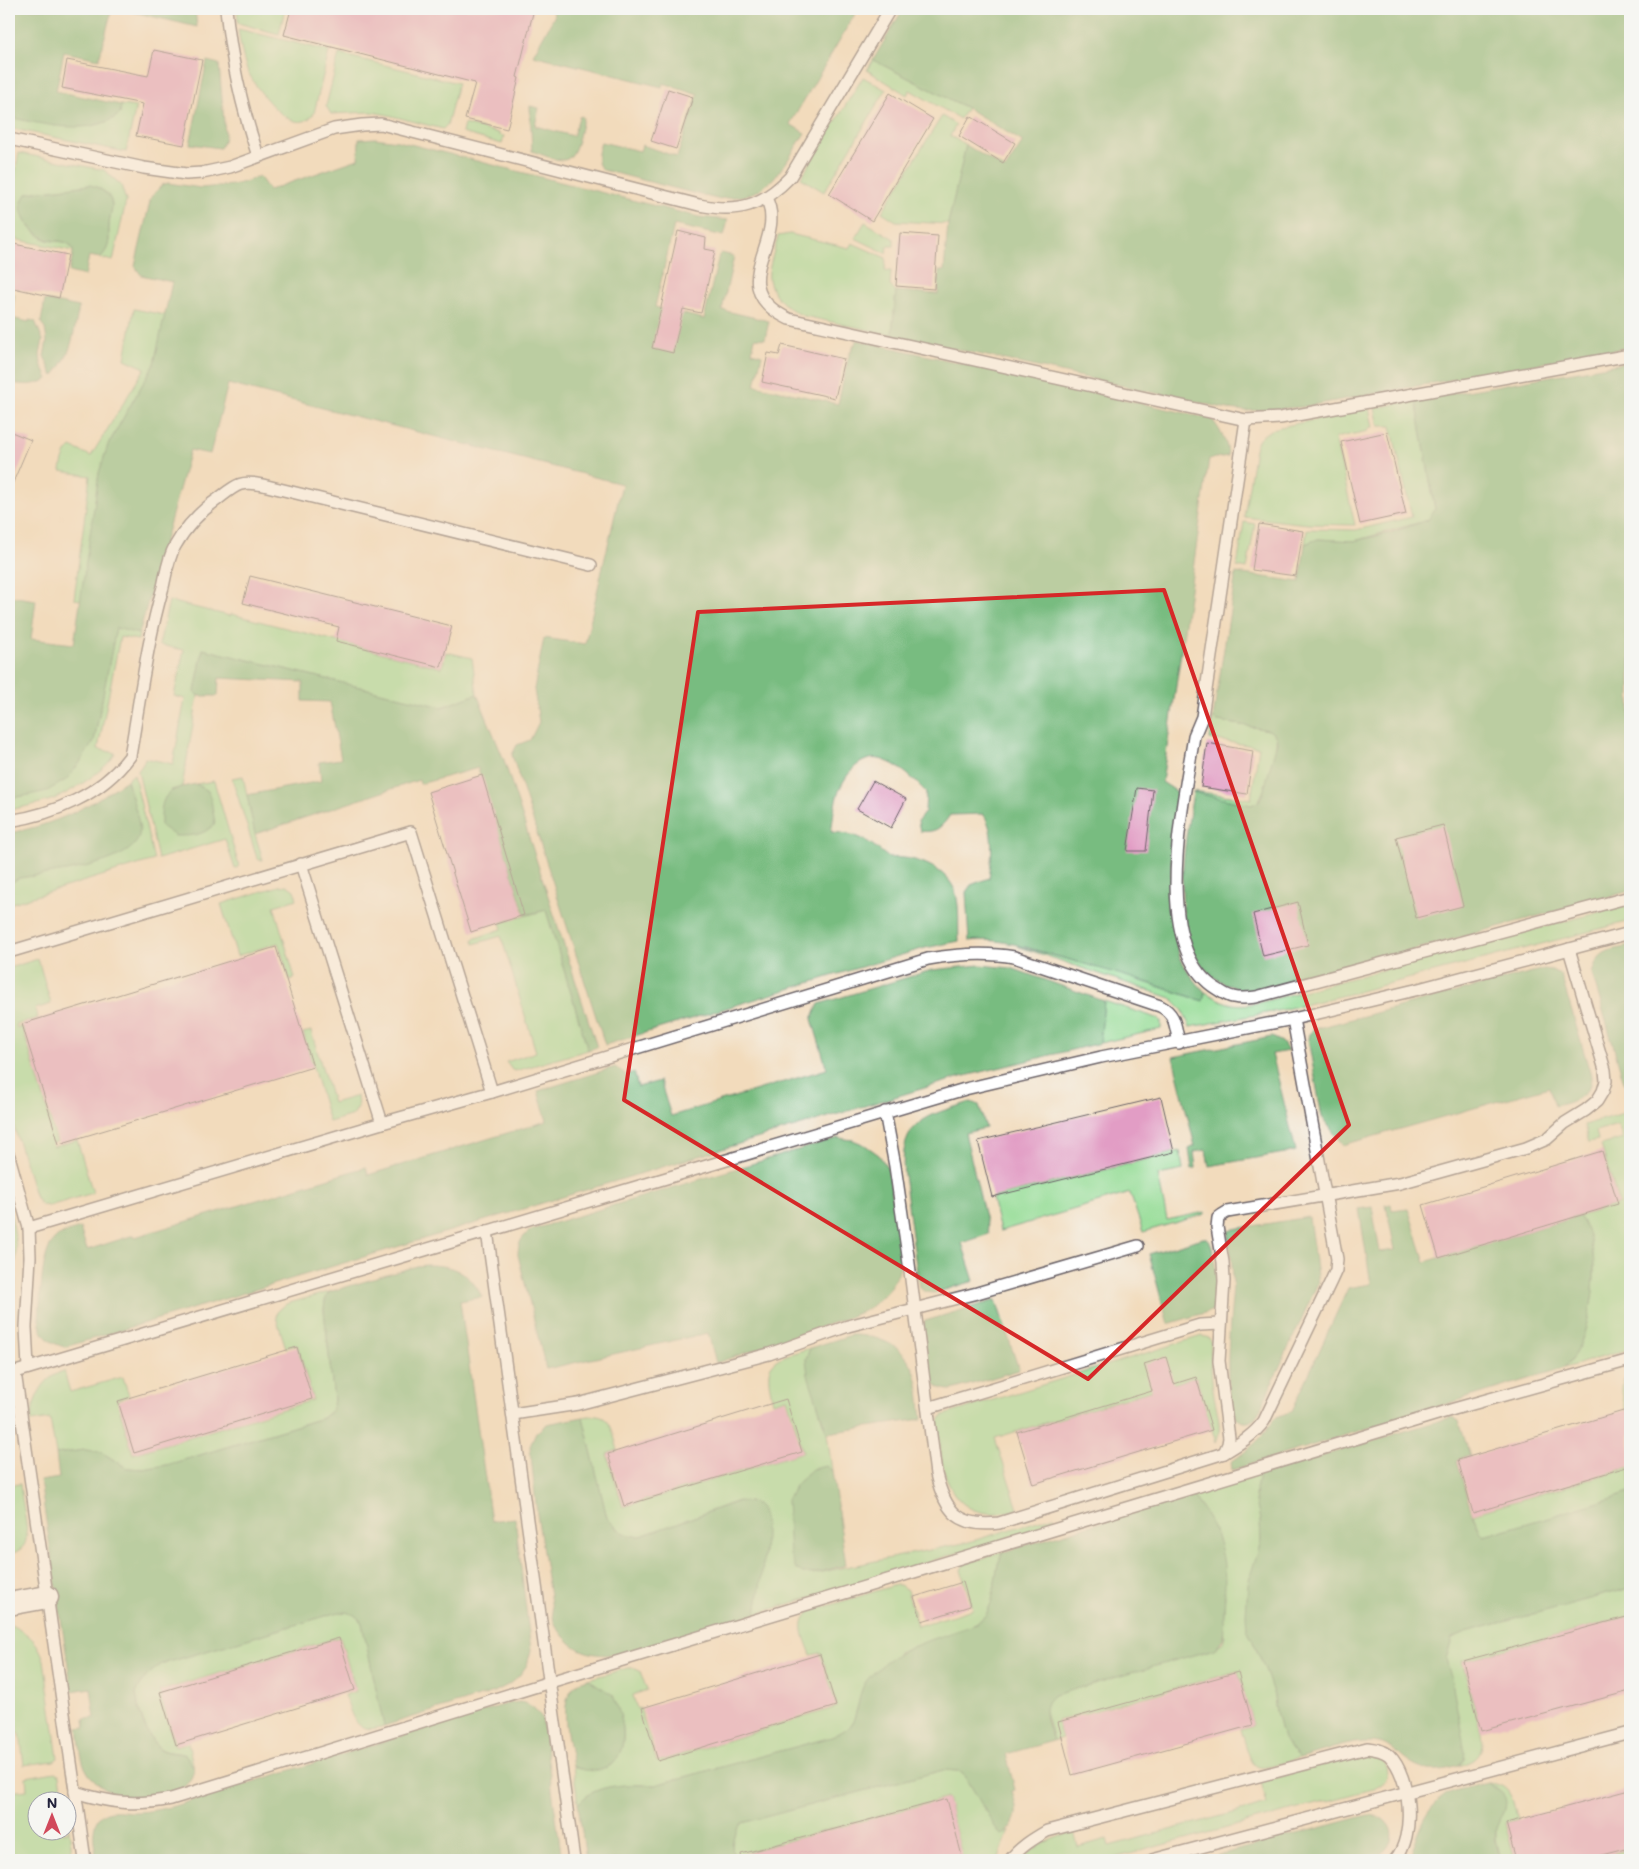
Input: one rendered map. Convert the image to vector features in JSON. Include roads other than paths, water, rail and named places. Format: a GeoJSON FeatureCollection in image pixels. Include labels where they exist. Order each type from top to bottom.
{"type":"FeatureCollection","features":[{"type":"Feature","properties":{"kind":"street"},"geometry":{"type":"LineString","coordinates":[[9,1604],[47,1597]]}},
{"type":"Feature","properties":{"kind":"lane"},"geometry":{"type":"LineString","coordinates":[[226,9],[230,50],[244,115],[258,156]]}},
{"type":"Feature","properties":{"kind":"lane"},"geometry":{"type":"LineString","coordinates":[[9,139],[144,168],[186,174],[202,173],[230,167],[334,129],[381,124],[699,205],[716,208],[750,206],[766,198],[790,177],[801,162],[890,9]]}},
{"type":"Feature","properties":{"kind":"lane"},"geometry":{"type":"LineString","coordinates":[[766,198],[772,212],[757,282],[765,302],[776,312],[789,319],[1246,420],[1280,418],[1630,355]]}},
{"type":"Feature","properties":{"kind":"lane"},"geometry":{"type":"LineString","coordinates":[[1246,420],[1202,717],[1194,736],[1176,874],[1176,901],[1180,927],[1186,951],[1197,973],[1210,984],[1233,997],[1256,997],[1630,897]]}},
{"type":"Feature","properties":{"kind":"lane"},"geometry":{"type":"LineString","coordinates":[[9,821],[33,817],[60,809],[106,781],[120,769],[130,756],[151,635],[173,548],[184,530],[211,504],[232,488],[243,483],[263,485],[591,565]]}},
{"type":"Feature","properties":{"kind":"lane"},"geometry":{"type":"LineString","coordinates":[[9,952],[411,832],[492,1092]]}},
{"type":"Feature","properties":{"kind":"lane"},"geometry":{"type":"LineString","coordinates":[[301,864],[382,1123]]}},
{"type":"Feature","properties":{"kind":"lane"},"geometry":{"type":"LineString","coordinates":[[75,1792],[12,1373],[965,1089],[1091,1059],[1293,1019],[1415,990],[1630,933]]}},
{"type":"Feature","properties":{"kind":"lane"},"geometry":{"type":"LineString","coordinates":[[1224,1453],[1229,1438],[1219,1361],[1224,1281],[1217,1223],[1222,1215],[1227,1212],[1400,1184],[1526,1148],[1547,1139],[1566,1123],[1586,1110],[1597,1101],[1603,1091],[1606,1081],[1605,1070],[1569,949]]}},
{"type":"Feature","properties":{"kind":"lane"},"geometry":{"type":"LineString","coordinates":[[29,1228],[492,1092],[928,959],[977,953],[1014,957],[1168,1010],[1173,1016],[1179,1043]]}},
{"type":"Feature","properties":{"kind":"lane"},"geometry":{"type":"LineString","coordinates":[[884,1112],[895,1166],[936,1474],[940,1492],[947,1506],[956,1514],[980,1526],[1019,1518],[1224,1453],[1242,1442],[1259,1428],[1264,1421],[1336,1270],[1337,1259],[1293,1019]]}},
{"type":"Feature","properties":{"kind":"lane"},"geometry":{"type":"LineString","coordinates":[[9,1156],[29,1228],[30,1257],[26,1327],[28,1368]]}},
{"type":"Feature","properties":{"kind":"lane"},"geometry":{"type":"LineString","coordinates":[[487,1231],[574,1860]]}},
{"type":"Feature","properties":{"kind":"lane"},"geometry":{"type":"LineString","coordinates":[[513,1414],[578,1404],[769,1354],[848,1326],[1138,1246]]}},
{"type":"Feature","properties":{"kind":"lane"},"geometry":{"type":"LineString","coordinates":[[928,1408],[1200,1325],[1221,1324]]}},
{"type":"Feature","properties":{"kind":"lane"},"geometry":{"type":"LineString","coordinates":[[78,1793],[113,1803],[148,1804],[171,1799],[550,1682],[1435,1415],[1630,1360]]}},
{"type":"Feature","properties":{"kind":"lane"},"geometry":{"type":"LineString","coordinates":[[1152,1860],[1630,1733]]}},
{"type":"Feature","properties":{"kind":"lane"},"geometry":{"type":"LineString","coordinates":[[1010,1860],[1016,1851],[1033,1838],[1047,1831],[1367,1748],[1378,1749],[1388,1754],[1398,1766],[1407,1792],[1408,1826],[1395,1860]]}},
{"type":"Feature","properties":{"kind":"lane"},"geometry":{"type":"LineString","coordinates":[[78,1812],[85,1860]]}}]}
